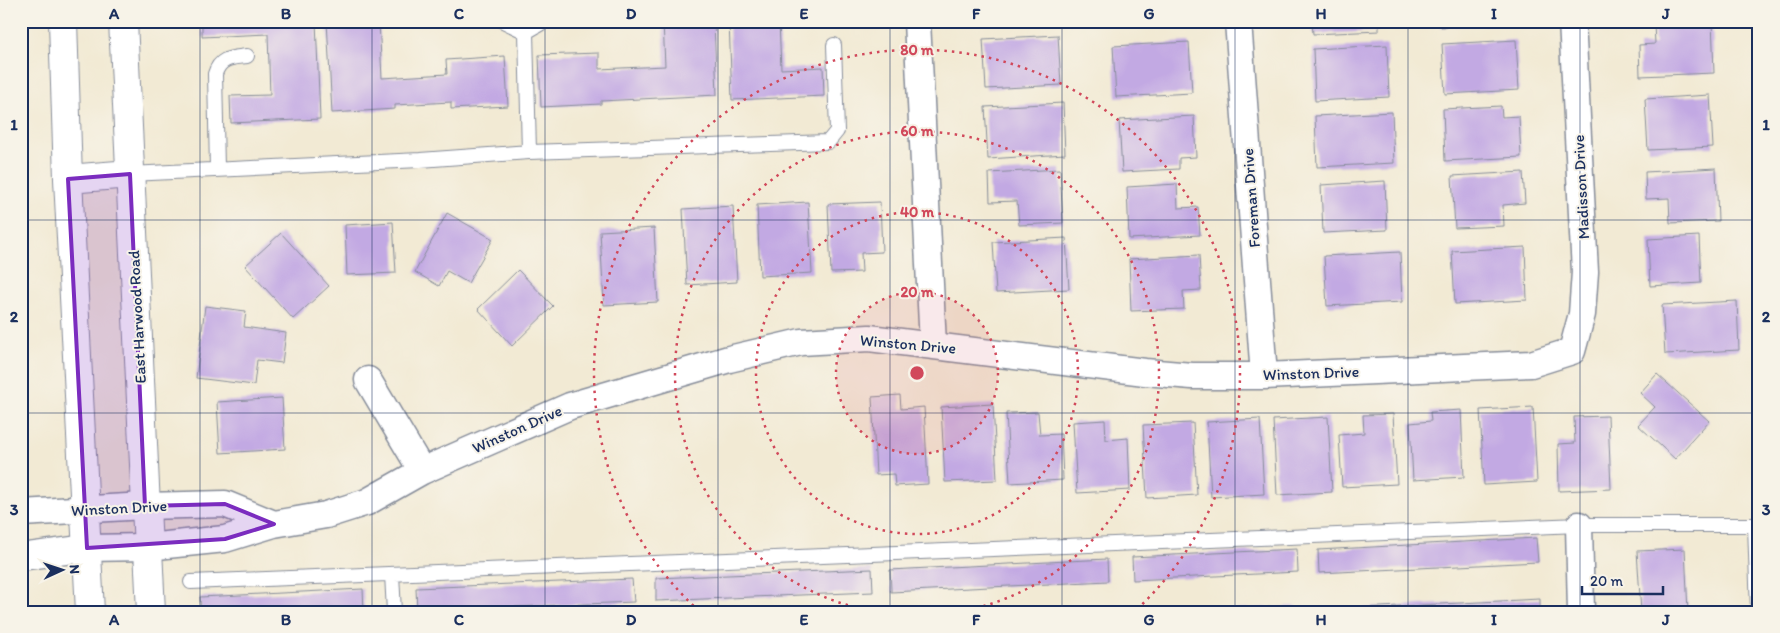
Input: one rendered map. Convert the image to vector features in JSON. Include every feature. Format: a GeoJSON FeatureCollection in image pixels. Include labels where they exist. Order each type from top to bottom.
{"type":"FeatureCollection","features":[{"type":"Feature","properties":{"kind":"main road"},"geometry":{"type":"LineString","coordinates":[[63,21],[68,179],[90,612]]}},
{"type":"Feature","properties":{"kind":"main road","name":"East Harwood Road"},"geometry":{"type":"LineString","coordinates":[[123,21],[151,612]]}},
{"type":"Feature","properties":{"kind":"main road"},"geometry":{"type":"LineString","coordinates":[[68,179],[130,174]]}},
{"type":"Feature","properties":{"kind":"street"},"geometry":{"type":"LineString","coordinates":[[917,21],[933,345]]}},
{"type":"Feature","properties":{"kind":"street","name":"Foreman Drive"},"geometry":{"type":"LineString","coordinates":[[1238,21],[1264,376]]}},
{"type":"Feature","properties":{"kind":"street","name":"Madisson Drive"},"geometry":{"type":"LineString","coordinates":[[1572,21],[1585,272],[1582,314],[1572,351]]}},
{"type":"Feature","properties":{"kind":"street","name":"Winston Drive"},"geometry":{"type":"LineString","coordinates":[[21,557],[87,548],[147,547],[226,539],[274,524],[326,515],[367,502],[422,470],[570,406],[729,359],[801,342],[869,338],[1145,372],[1192,376],[1264,376],[1531,364],[1572,351]]}},
{"type":"Feature","properties":{"kind":"street"},"geometry":{"type":"LineString","coordinates":[[368,380],[422,470]]}},
{"type":"Feature","properties":{"kind":"street","name":"Winston Drive"},"geometry":{"type":"LineString","coordinates":[[21,513],[145,506],[225,504],[274,524]]}},
{"type":"Feature","properties":{"kind":"street"},"geometry":{"type":"LineString","coordinates":[[1579,525],[1581,612]]}},
{"type":"Feature","properties":{"kind":"lane"},"geometry":{"type":"LineString","coordinates":[[503,21],[526,32]]}},
{"type":"Feature","properties":{"kind":"lane"},"geometry":{"type":"LineString","coordinates":[[526,32],[545,21]]}},
{"type":"Feature","properties":{"kind":"lane"},"geometry":{"type":"LineString","coordinates":[[526,32],[529,152]]}},
{"type":"Feature","properties":{"kind":"lane"},"geometry":{"type":"LineString","coordinates":[[130,174],[529,152],[828,142],[837,131],[834,45]]}},
{"type":"Feature","properties":{"kind":"lane"},"geometry":{"type":"LineString","coordinates":[[217,170],[215,74],[218,65],[227,58],[247,56]]}},
{"type":"Feature","properties":{"kind":"lane"},"geometry":{"type":"LineString","coordinates":[[191,582],[1579,525],[1755,525],[1758,612]]}},
{"type":"Feature","properties":{"kind":"lane"},"geometry":{"type":"LineString","coordinates":[[392,574],[394,612]]}},
{"type":"Feature","properties":{"kind":"highlighted area"},"geometry":{"type":"Polygon","coordinates":[[[130,174],[145,506],[225,504],[274,524],[225,539],[87,548],[68,179],[130,174]]]}},
{"type":"Feature","properties":{"kind":"building"},"geometry":{"type":"Polygon","coordinates":[[[202,21],[316,21],[320,119],[231,123],[230,96],[270,95],[268,34],[202,37],[202,21]]]}},
{"type":"Feature","properties":{"kind":"building"},"geometry":{"type":"Polygon","coordinates":[[[327,21],[379,21],[382,78],[447,74],[446,60],[505,56],[508,106],[451,109],[451,102],[395,105],[395,109],[332,113],[327,21]]]}},
{"type":"Feature","properties":{"kind":"building"},"geometry":{"type":"Polygon","coordinates":[[[663,21],[714,21],[717,95],[601,101],[601,104],[541,107],[539,55],[599,53],[599,69],[665,66],[663,21]]]}},
{"type":"Feature","properties":{"kind":"building"},"geometry":{"type":"Polygon","coordinates":[[[729,21],[779,21],[781,69],[823,67],[824,96],[732,100],[729,21]]]}},
{"type":"Feature","properties":{"kind":"building"},"geometry":{"type":"Polygon","coordinates":[[[1312,21],[1379,21],[1379,31],[1313,34],[1312,21]]]}},
{"type":"Feature","properties":{"kind":"building"},"geometry":{"type":"Polygon","coordinates":[[[1441,21],[1517,21],[1517,23],[1441,27],[1441,21]]]}},
{"type":"Feature","properties":{"kind":"building"},"geometry":{"type":"Polygon","coordinates":[[[1712,21],[1714,73],[1640,76],[1639,45],[1655,44],[1654,24],[1712,21]]]}},
{"type":"Feature","properties":{"kind":"building"},"geometry":{"type":"Polygon","coordinates":[[[1058,35],[1061,85],[986,89],[983,39],[1058,35]]]}},
{"type":"Feature","properties":{"kind":"building"},"geometry":{"type":"Polygon","coordinates":[[[1516,40],[1519,90],[1445,94],[1442,44],[1516,40]]]}},
{"type":"Feature","properties":{"kind":"building"},"geometry":{"type":"Polygon","coordinates":[[[1189,42],[1192,93],[1116,97],[1113,46],[1189,42]]]}},
{"type":"Feature","properties":{"kind":"building"},"geometry":{"type":"Polygon","coordinates":[[[1387,45],[1389,97],[1315,101],[1313,49],[1387,45]]]}},
{"type":"Feature","properties":{"kind":"building"},"geometry":{"type":"Polygon","coordinates":[[[1710,95],[1713,147],[1648,150],[1645,99],[1710,95]]]}},
{"type":"Feature","properties":{"kind":"building"},"geometry":{"type":"Polygon","coordinates":[[[1063,103],[1065,154],[988,159],[985,107],[1063,103]]]}},
{"type":"Feature","properties":{"kind":"building"},"geometry":{"type":"Polygon","coordinates":[[[1501,106],[1502,117],[1519,116],[1521,157],[1445,161],[1443,109],[1501,106]]]}},
{"type":"Feature","properties":{"kind":"building"},"geometry":{"type":"Polygon","coordinates":[[[1392,112],[1394,163],[1317,167],[1315,116],[1392,112]]]}},
{"type":"Feature","properties":{"kind":"building"},"geometry":{"type":"Polygon","coordinates":[[[1194,116],[1196,157],[1179,158],[1179,169],[1122,172],[1119,120],[1194,116]]]}},
{"type":"Feature","properties":{"kind":"building"},"geometry":{"type":"Polygon","coordinates":[[[1716,168],[1718,221],[1670,223],[1669,198],[1646,199],[1645,172],[1716,168]]]}},
{"type":"Feature","properties":{"kind":"building"},"geometry":{"type":"Polygon","coordinates":[[[1060,169],[1063,223],[1019,225],[1017,201],[990,202],[989,173],[1060,169]]]}},
{"type":"Feature","properties":{"kind":"building"},"geometry":{"type":"Polygon","coordinates":[[[1523,172],[1525,203],[1503,205],[1504,226],[1455,228],[1452,176],[1523,172]]]}},
{"type":"Feature","properties":{"kind":"building"},"geometry":{"type":"Polygon","coordinates":[[[1385,181],[1387,230],[1323,233],[1321,185],[1385,181]]]}},
{"type":"Feature","properties":{"kind":"building"},"geometry":{"type":"Polygon","coordinates":[[[1177,184],[1178,208],[1198,207],[1200,235],[1129,239],[1127,187],[1177,184]]]}},
{"type":"Feature","properties":{"kind":"building"},"geometry":{"type":"Polygon","coordinates":[[[808,202],[812,273],[760,276],[757,205],[808,202]]]}},
{"type":"Feature","properties":{"kind":"building"},"geometry":{"type":"Polygon","coordinates":[[[880,202],[882,252],[861,253],[862,272],[831,273],[828,204],[880,202]]]}},
{"type":"Feature","properties":{"kind":"building"},"geometry":{"type":"Polygon","coordinates":[[[733,206],[737,282],[687,285],[683,209],[733,206]]]}},
{"type":"Feature","properties":{"kind":"building"},"geometry":{"type":"Polygon","coordinates":[[[447,213],[493,239],[468,283],[447,271],[439,286],[415,272],[447,213]]]}},
{"type":"Feature","properties":{"kind":"building"},"geometry":{"type":"Polygon","coordinates":[[[393,222],[396,273],[347,275],[345,225],[393,222]]]}},
{"type":"Feature","properties":{"kind":"building"},"geometry":{"type":"Polygon","coordinates":[[[654,228],[658,302],[604,305],[600,231],[654,228]]]}},
{"type":"Feature","properties":{"kind":"building"},"geometry":{"type":"Polygon","coordinates":[[[281,233],[329,286],[293,319],[245,266],[281,233]]]}},
{"type":"Feature","properties":{"kind":"building"},"geometry":{"type":"Polygon","coordinates":[[[1699,236],[1701,283],[1650,286],[1648,239],[1699,236]]]}},
{"type":"Feature","properties":{"kind":"building"},"geometry":{"type":"Polygon","coordinates":[[[1066,238],[1069,289],[996,293],[993,242],[1066,238]]]}},
{"type":"Feature","properties":{"kind":"building"},"geometry":{"type":"Polygon","coordinates":[[[1525,247],[1527,300],[1455,304],[1452,251],[1525,247]]]}},
{"type":"Feature","properties":{"kind":"building"},"geometry":{"type":"Polygon","coordinates":[[[1400,252],[1402,302],[1327,306],[1324,256],[1400,252]]]}},
{"type":"Feature","properties":{"kind":"building"},"geometry":{"type":"Polygon","coordinates":[[[1199,255],[1201,290],[1183,291],[1184,309],[1131,311],[1129,259],[1199,255]]]}},
{"type":"Feature","properties":{"kind":"building"},"geometry":{"type":"Polygon","coordinates":[[[518,270],[553,306],[512,346],[478,309],[518,270]]]}},
{"type":"Feature","properties":{"kind":"building"},"geometry":{"type":"Polygon","coordinates":[[[1737,301],[1739,350],[1665,354],[1662,305],[1737,301]]]}},
{"type":"Feature","properties":{"kind":"building"},"geometry":{"type":"Polygon","coordinates":[[[205,306],[246,311],[244,327],[286,333],[282,363],[257,360],[254,385],[196,378],[205,306]]]}},
{"type":"Feature","properties":{"kind":"building"},"geometry":{"type":"Polygon","coordinates":[[[1657,374],[1709,421],[1675,459],[1638,425],[1655,407],[1640,393],[1657,374]]]}},
{"type":"Feature","properties":{"kind":"building"},"geometry":{"type":"Polygon","coordinates":[[[900,395],[901,409],[924,407],[928,484],[895,486],[894,474],[876,475],[872,397],[900,395]]]}},
{"type":"Feature","properties":{"kind":"building"},"geometry":{"type":"Polygon","coordinates":[[[282,398],[285,449],[220,453],[217,402],[282,398]]]}},
{"type":"Feature","properties":{"kind":"building"},"geometry":{"type":"Polygon","coordinates":[[[993,404],[997,480],[945,482],[941,407],[993,404]]]}},
{"type":"Feature","properties":{"kind":"building"},"geometry":{"type":"Polygon","coordinates":[[[1533,407],[1537,482],[1484,485],[1480,410],[1533,407]]]}},
{"type":"Feature","properties":{"kind":"building"},"geometry":{"type":"Polygon","coordinates":[[[1461,410],[1464,477],[1413,480],[1410,423],[1431,421],[1430,412],[1461,410]]]}},
{"type":"Feature","properties":{"kind":"building"},"geometry":{"type":"Polygon","coordinates":[[[1038,412],[1040,435],[1061,434],[1063,480],[1010,483],[1006,413],[1038,412]]]}},
{"type":"Feature","properties":{"kind":"building"},"geometry":{"type":"Polygon","coordinates":[[[1393,414],[1397,484],[1342,487],[1339,435],[1364,433],[1363,415],[1393,414]]]}},
{"type":"Feature","properties":{"kind":"building"},"geometry":{"type":"Polygon","coordinates":[[[1608,416],[1611,489],[1559,491],[1558,444],[1575,443],[1574,417],[1608,416]]]}},
{"type":"Feature","properties":{"kind":"building"},"geometry":{"type":"Polygon","coordinates":[[[1328,417],[1332,492],[1277,495],[1273,420],[1328,417]]]}},
{"type":"Feature","properties":{"kind":"building"},"geometry":{"type":"Polygon","coordinates":[[[1260,419],[1264,494],[1211,497],[1207,422],[1260,419]]]}},
{"type":"Feature","properties":{"kind":"building"},"geometry":{"type":"Polygon","coordinates":[[[1105,420],[1106,440],[1128,438],[1130,490],[1077,493],[1073,422],[1105,420]]]}},
{"type":"Feature","properties":{"kind":"building"},"geometry":{"type":"Polygon","coordinates":[[[1193,423],[1197,495],[1147,498],[1143,425],[1193,423]]]}},
{"type":"Feature","properties":{"kind":"building"},"geometry":{"type":"Polygon","coordinates":[[[1536,538],[1538,562],[1319,573],[1318,550],[1536,538]]]}},
{"type":"Feature","properties":{"kind":"building"},"geometry":{"type":"Polygon","coordinates":[[[1297,549],[1298,572],[1133,580],[1132,557],[1297,549]]]}},
{"type":"Feature","properties":{"kind":"building"},"geometry":{"type":"Polygon","coordinates":[[[1685,549],[1688,612],[1641,612],[1637,551],[1685,549]]]}},
{"type":"Feature","properties":{"kind":"building"},"geometry":{"type":"Polygon","coordinates":[[[1107,559],[1108,581],[891,592],[890,570],[1107,559]]]}},
{"type":"Feature","properties":{"kind":"building"},"geometry":{"type":"Polygon","coordinates":[[[872,569],[873,592],[656,601],[656,578],[872,569]]]}},
{"type":"Feature","properties":{"kind":"building"},"geometry":{"type":"Polygon","coordinates":[[[632,579],[634,602],[417,611],[416,588],[632,579]]]}},
{"type":"Feature","properties":{"kind":"building"},"geometry":{"type":"Polygon","coordinates":[[[363,589],[364,612],[201,612],[200,597],[363,589]]]}},
{"type":"Feature","properties":{"kind":"building"},"geometry":{"type":"Polygon","coordinates":[[[1540,599],[1540,612],[1321,612],[1321,610],[1540,599]]]}},
{"type":"Feature","properties":{"kind":"building"},"geometry":{"type":"Polygon","coordinates":[[[1297,606],[1297,612],[1215,612],[1215,610],[1297,606]]]}}]}
